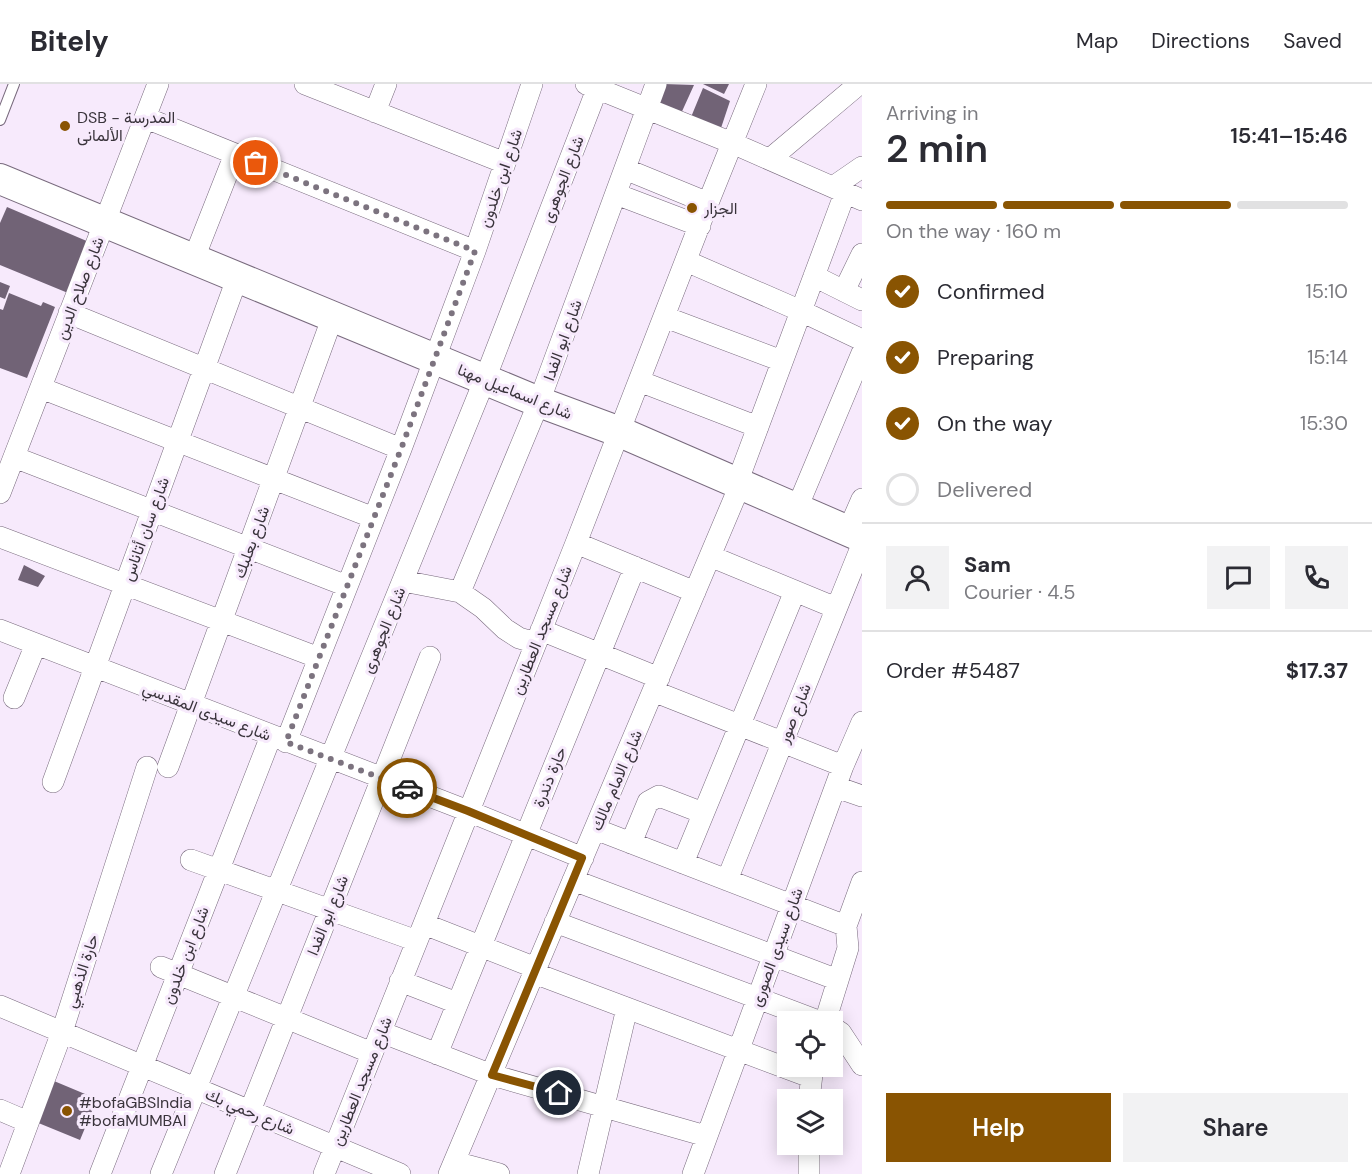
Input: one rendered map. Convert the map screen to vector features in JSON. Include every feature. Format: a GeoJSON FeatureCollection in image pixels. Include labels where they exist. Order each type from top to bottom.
{"type":"FeatureCollection","features":[{"type":"Feature","properties":{"kind":"main road","name":"شارع اسماعيل مهنا"},"geometry":{"type":"LineString","coordinates":[[1,182],[194,258],[539,402],[620,432],[797,508],[858,538]]}},
{"type":"Feature","properties":{"kind":"street","name":"شارع صلاح الدين"},"geometry":{"type":"LineString","coordinates":[[0,493],[158,84]]}},
{"type":"Feature","properties":{"kind":"street"},"geometry":{"type":"LineString","coordinates":[[306,84],[504,163]]}},
{"type":"Feature","properties":{"kind":"street"},"geometry":{"type":"LineString","coordinates":[[375,112],[387,84]]}},
{"type":"Feature","properties":{"kind":"street","name":"شارع ابن خلدون"},"geometry":{"type":"LineString","coordinates":[[100,1174],[142,1066],[170,970],[219,870],[278,739],[319,658],[475,251],[532,84]]}},
{"type":"Feature","properties":{"kind":"street","name":"شارع ابو الفدا"},"geometry":{"type":"LineString","coordinates":[[460,592],[539,402],[656,84]]}},
{"type":"Feature","properties":{"kind":"street","name":"شارع مسجد العطارين"},"geometry":{"type":"LineString","coordinates":[[324,1174],[756,84]]}},
{"type":"Feature","properties":{"kind":"street"},"geometry":{"type":"LineString","coordinates":[[770,159],[859,84]]}},
{"type":"Feature","properties":{"kind":"street"},"geometry":{"type":"LineString","coordinates":[[594,85],[847,193],[862,167]]}},
{"type":"Feature","properties":{"kind":"street","name":"شارع الجوهرى"},"geometry":{"type":"LineString","coordinates":[[161,1174],[486,379],[594,85]]}},
{"type":"Feature","properties":{"kind":"street"},"geometry":{"type":"LineString","coordinates":[[146,118],[475,251]]}},
{"type":"Feature","properties":{"kind":"street"},"geometry":{"type":"LineString","coordinates":[[194,258],[235,154]]}},
{"type":"Feature","properties":{"kind":"street"},"geometry":{"type":"LineString","coordinates":[[625,169],[708,202]]}},
{"type":"Feature","properties":{"kind":"street","name":"شارع الامام مالك"},"geometry":{"type":"LineString","coordinates":[[452,1168],[710,556],[847,193]]}},
{"type":"Feature","properties":{"kind":"street"},"geometry":{"type":"LineString","coordinates":[[616,194],[700,226]]}},
{"type":"Feature","properties":{"kind":"street"},"geometry":{"type":"LineString","coordinates":[[814,276],[853,295],[862,254]]}},
{"type":"Feature","properties":{"kind":"street"},"geometry":{"type":"LineString","coordinates":[[686,261],[862,340]]}},
{"type":"Feature","properties":{"kind":"street","name":"شارع سان أتاناس"},"geometry":{"type":"LineString","coordinates":[[53,782],[238,276]]}},
{"type":"Feature","properties":{"kind":"street"},"geometry":{"type":"LineString","coordinates":[[69,313],[401,449]]}},
{"type":"Feature","properties":{"kind":"street","name":"شارع بعلبك"},"geometry":{"type":"LineString","coordinates":[[168,767],[333,316]]}},
{"type":"Feature","properties":{"kind":"street"},"geometry":{"type":"LineString","coordinates":[[665,317],[783,361]]}},
{"type":"Feature","properties":{"kind":"street"},"geometry":{"type":"LineString","coordinates":[[797,508],[862,353]]}},
{"type":"Feature","properties":{"kind":"street"},"geometry":{"type":"LineString","coordinates":[[639,381],[758,427]]}},
{"type":"Feature","properties":{"kind":"street"},"geometry":{"type":"LineString","coordinates":[[41,388],[374,518]]}},
{"type":"Feature","properties":{"kind":"street"},"geometry":{"type":"LineString","coordinates":[[14,457],[347,586]]}},
{"type":"Feature","properties":{"kind":"street","name":"شارع صور"},"geometry":{"type":"LineString","coordinates":[[727,880],[836,608],[858,538],[862,499]]}},
{"type":"Feature","properties":{"kind":"street"},"geometry":{"type":"LineString","coordinates":[[0,537],[319,658]]}},
{"type":"Feature","properties":{"kind":"street"},"geometry":{"type":"LineString","coordinates":[[576,543],[695,592]]}},
{"type":"Feature","properties":{"kind":"street"},"geometry":{"type":"LineString","coordinates":[[710,556],[836,608]]}},
{"type":"Feature","properties":{"kind":"street","name":"حارة دندرة"},"geometry":{"type":"LineString","coordinates":[[437,1054],[635,567]]}},
{"type":"Feature","properties":{"kind":"street"},"geometry":{"type":"LineString","coordinates":[[403,581],[460,592],[519,638],[538,637],[600,654],[656,685],[740,725],[843,766]]}},
{"type":"Feature","properties":{"kind":"street"},"geometry":{"type":"LineString","coordinates":[[683,863],[795,591]]}},
{"type":"Feature","properties":{"kind":"street","name":"شارع سيدى المقدسي"},"geometry":{"type":"LineString","coordinates":[[0,630],[468,811],[582,858]]}},
{"type":"Feature","properties":{"kind":"street"},"geometry":{"type":"LineString","coordinates":[[14,698],[36,644]]}},
{"type":"Feature","properties":{"kind":"street","name":"شارع ابو الفدا"},"geometry":{"type":"LineString","coordinates":[[225,1174],[430,657]]}},
{"type":"Feature","properties":{"kind":"street","name":"شارع سيدى الصورى"},"geometry":{"type":"LineString","coordinates":[[693,1174],[843,766],[862,722]]}},
{"type":"Feature","properties":{"kind":"street","name":"حارة الذهبي"},"geometry":{"type":"LineString","coordinates":[[9,1174],[62,1032],[147,767]]}},
{"type":"Feature","properties":{"kind":"street"},"geometry":{"type":"LineString","coordinates":[[836,787],[862,796]]}},
{"type":"Feature","properties":{"kind":"street"},"geometry":{"type":"LineString","coordinates":[[631,843],[648,802],[653,798],[659,796],[703,813]]}},
{"type":"Feature","properties":{"kind":"street"},"geometry":{"type":"LineString","coordinates":[[595,829],[846,927],[862,954]]}},
{"type":"Feature","properties":{"kind":"street"},"geometry":{"type":"LineString","coordinates":[[191,860],[329,911],[481,946],[627,1008],[738,1050],[777,1062]]}},
{"type":"Feature","properties":{"kind":"street"},"geometry":{"type":"LineString","coordinates":[[573,880],[838,980]]}},
{"type":"Feature","properties":{"kind":"street"},"geometry":{"type":"LineString","coordinates":[[827,1011],[848,946],[846,927],[862,882]]}},
{"type":"Feature","properties":{"kind":"street"},"geometry":{"type":"LineString","coordinates":[[555,922],[793,1011]]}},
{"type":"Feature","properties":{"kind":"street"},"geometry":{"type":"LineString","coordinates":[[170,970],[372,1053]]}},
{"type":"Feature","properties":{"kind":"street"},"geometry":{"type":"LineString","coordinates":[[400,981],[457,1003]]}},
{"type":"Feature","properties":{"kind":"street","name":"شارع رحمي بك"},"geometry":{"type":"LineString","coordinates":[[0,1006],[396,1173]]}},
{"type":"Feature","properties":{"kind":"street"},"geometry":{"type":"LineString","coordinates":[[588,1174],[627,1008]]}},
{"type":"Feature","properties":{"kind":"street"},"geometry":{"type":"LineString","coordinates":[[381,1032],[492,1075],[604,1105],[706,1136]]}},
{"type":"Feature","properties":{"kind":"street"},"geometry":{"type":"LineString","coordinates":[[843,1036],[861,1062]]}},
{"type":"Feature","properties":{"kind":"street"},"geometry":{"type":"LineString","coordinates":[[0,1110],[28,1122]]}},
{"type":"Feature","properties":{"kind":"street"},"geometry":{"type":"LineString","coordinates":[[809,1155],[809,1174]]}},
{"type":"Feature","properties":{"kind":"street"},"geometry":{"type":"LineString","coordinates":[[452,1168],[499,1174]]}},
{"type":"Feature","properties":{"kind":"lane"},"geometry":{"type":"LineString","coordinates":[[0,120],[14,84]]}},
{"type":"Feature","properties":{"kind":"building"},"geometry":{"type":"Polygon","coordinates":[[[664,84],[694,85],[679,118],[656,108],[664,84]]]}},
{"type":"Feature","properties":{"kind":"building"},"geometry":{"type":"Polygon","coordinates":[[[703,84],[729,84],[724,94],[703,84]]]}},
{"type":"Feature","properties":{"kind":"building"},"geometry":{"type":"Polygon","coordinates":[[[703,88],[730,101],[719,134],[689,122],[703,88]]]}},
{"type":"Feature","properties":{"kind":"building"},"geometry":{"type":"Polygon","coordinates":[[[7,207],[89,242],[68,293],[0,265],[0,223],[7,207]]]}},
{"type":"Feature","properties":{"kind":"building"},"geometry":{"type":"Polygon","coordinates":[[[0,282],[10,286],[5,299],[0,297],[0,282]]]}},
{"type":"Feature","properties":{"kind":"building"},"geometry":{"type":"Polygon","coordinates":[[[9,293],[41,306],[43,302],[55,307],[27,378],[0,368],[0,309],[3,310],[9,293]]]}},
{"type":"Feature","properties":{"kind":"building"},"geometry":{"type":"Polygon","coordinates":[[[24,565],[45,576],[38,587],[18,580],[24,565]]]}},
{"type":"Feature","properties":{"kind":"building","name":"#bofaGBSIndia #bofaMUMBAI"},"geometry":{"type":"Polygon","coordinates":[[[54,1081],[97,1099],[80,1140],[36,1122],[54,1081]]]}},
{"type":"Feature","properties":{"kind":"way so far"},"geometry":{"type":"LineString","coordinates":[[256,163],[475,251],[401,449],[286,742],[407,788]]}},
{"type":"Feature","properties":{"kind":"place","name":"DSB - المدرسة الألمانى"},"geometry":{"type":"Point","coordinates":[65,126]}},
{"type":"Feature","properties":{"kind":"place","name":"الجزار"},"geometry":{"type":"Point","coordinates":[692,208]}},
{"type":"Feature","properties":{"kind":"place","name":"#bofaGBSIndia #bofaMUMBAI"},"geometry":{"type":"Point","coordinates":[67,1111]}},
{"type":"Feature","properties":{"kind":"route"},"geometry":{"type":"LineString","coordinates":[[407,788],[582,858],[492,1075],[559,1093]]}}]}
